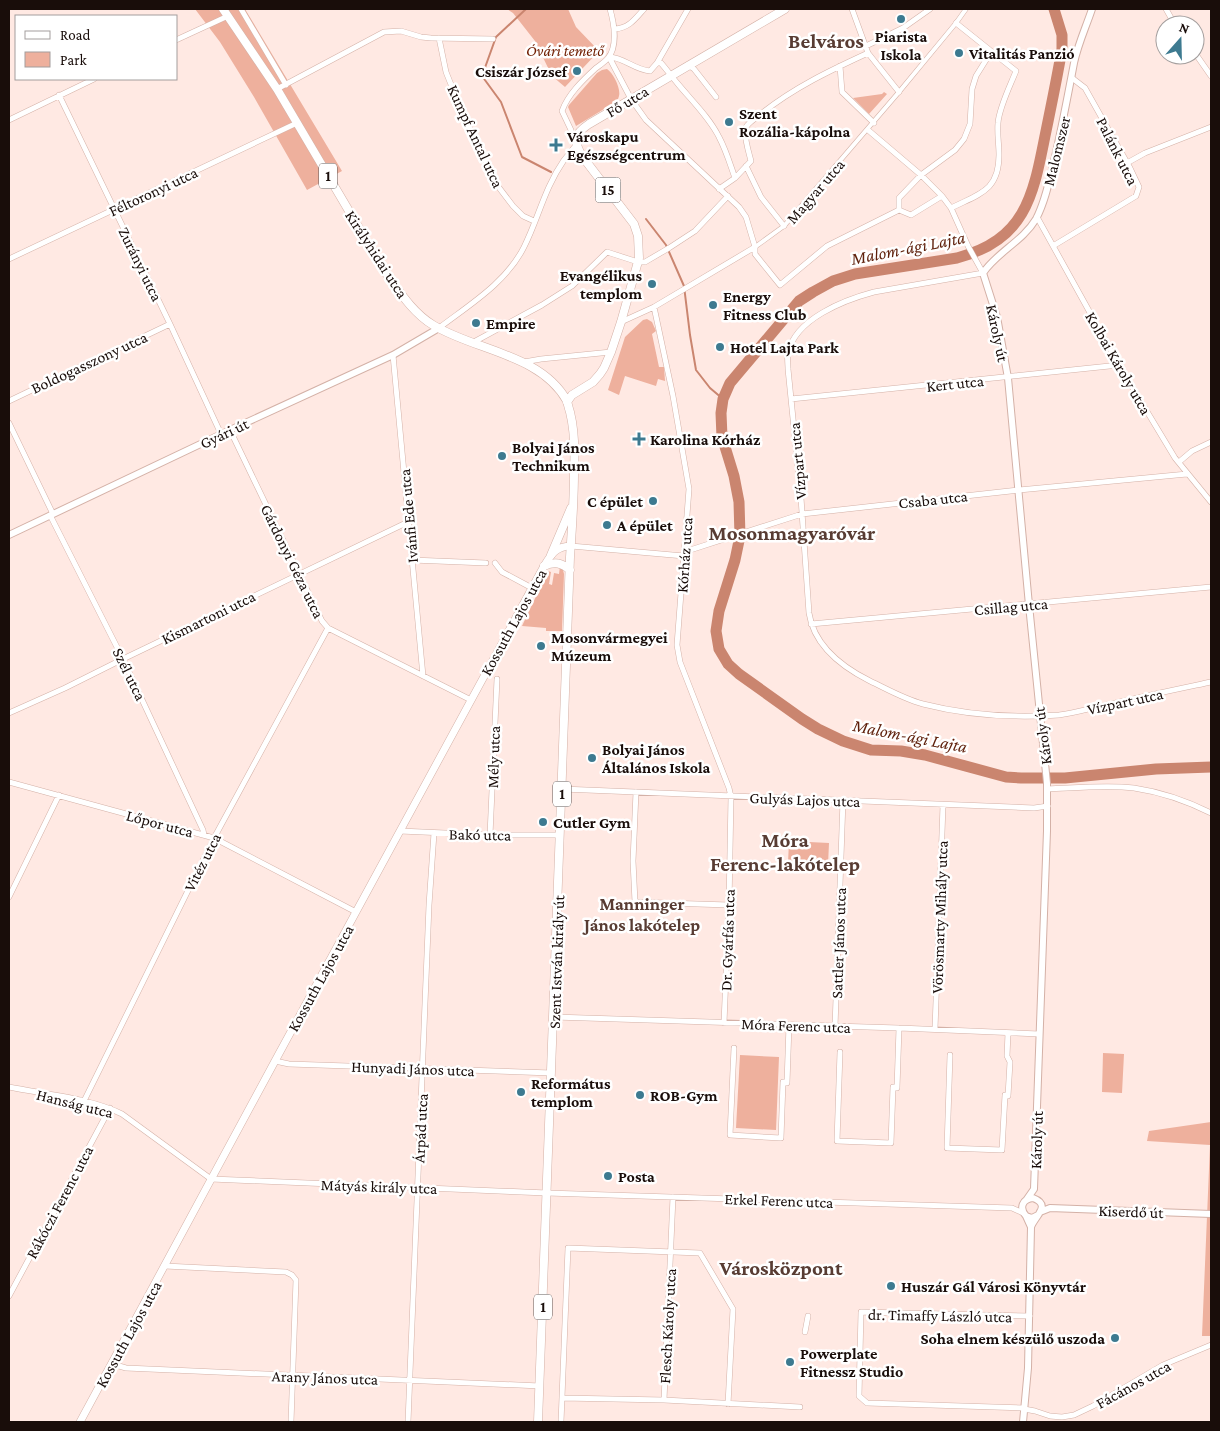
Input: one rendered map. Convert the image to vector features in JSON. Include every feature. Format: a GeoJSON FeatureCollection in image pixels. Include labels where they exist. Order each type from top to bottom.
{"type":"FeatureCollection","features":[{"type":"Feature","properties":{"kind":"main road","name":"Fő utca"},"geometry":{"type":"LineString","coordinates":[[576,146],[577,136],[581,129],[785,9]]}},
{"type":"Feature","properties":{"kind":"main road","name":"Királyhidai utca"},"geometry":{"type":"LineString","coordinates":[[225,12],[277,89],[385,272],[413,308],[428,322],[439,328],[472,343],[524,362],[538,370],[567,402],[574,433],[574,502]]}},
{"type":"Feature","properties":{"kind":"main road","name":"15"},"geometry":{"type":"LineString","coordinates":[[567,402],[572,396],[593,382],[604,368],[621,322],[638,262],[639,245],[634,224],[576,146]]}},
{"type":"Feature","properties":{"kind":"main road","name":"Szent István király út"},"geometry":{"type":"LineString","coordinates":[[538,1422],[574,502]]}},
{"type":"Feature","properties":{"kind":"main road"},"geometry":{"type":"LineString","coordinates":[[550,556],[574,502]]}},
{"type":"Feature","properties":{"kind":"main road","name":"Kossuth Lajos utca"},"geometry":{"type":"LineString","coordinates":[[80,1422],[544,566],[556,550],[564,546],[571,546]]}},
{"type":"Feature","properties":{"kind":"main road"},"geometry":{"type":"LineString","coordinates":[[544,566],[549,563],[559,563],[570,570]]}},
{"type":"Feature","properties":{"kind":"street"},"geometry":{"type":"LineString","coordinates":[[241,9],[286,84]]}},
{"type":"Feature","properties":{"kind":"street"},"geometry":{"type":"LineString","coordinates":[[570,130],[562,111],[566,102],[588,76],[609,57],[613,45],[615,29],[610,9]]}},
{"type":"Feature","properties":{"kind":"street"},"geometry":{"type":"LineString","coordinates":[[615,29],[631,24],[644,9]]}},
{"type":"Feature","properties":{"kind":"street"},"geometry":{"type":"LineString","coordinates":[[609,57],[615,57],[642,70],[650,71],[657,63],[688,9]]}},
{"type":"Feature","properties":{"kind":"street"},"geometry":{"type":"LineString","coordinates":[[852,9],[868,53],[899,92]]}},
{"type":"Feature","properties":{"kind":"street"},"geometry":{"type":"LineString","coordinates":[[866,46],[903,28],[930,9]]}},
{"type":"Feature","properties":{"kind":"street","name":"Magyar utca"},"geometry":{"type":"LineString","coordinates":[[621,322],[654,308],[755,247],[784,226],[874,123],[966,9]]}},
{"type":"Feature","properties":{"kind":"street","name":"Malomszer"},"geometry":{"type":"LineString","coordinates":[[983,274],[986,268],[1014,243],[1037,217],[1052,172],[1079,45],[1092,9]]}},
{"type":"Feature","properties":{"kind":"street"},"geometry":{"type":"LineString","coordinates":[[178,39],[225,12]]}},
{"type":"Feature","properties":{"kind":"street"},"geometry":{"type":"LineString","coordinates":[[951,208],[985,191],[994,182],[998,169],[998,122],[1016,72],[956,23]]}},
{"type":"Feature","properties":{"kind":"street"},"geometry":{"type":"LineString","coordinates":[[277,89],[384,32],[400,31],[421,37],[493,39]]}},
{"type":"Feature","properties":{"kind":"street","name":"Kumpf Antal utca"},"geometry":{"type":"LineString","coordinates":[[439,38],[446,72],[462,112],[497,185],[523,216],[534,221]]}},
{"type":"Feature","properties":{"kind":"street"},"geometry":{"type":"LineString","coordinates":[[899,210],[899,198],[921,175],[945,159],[964,139],[970,124],[972,89],[976,76],[991,52]]}},
{"type":"Feature","properties":{"kind":"street"},"geometry":{"type":"LineString","coordinates":[[719,189],[735,178],[751,161],[745,135],[745,129],[748,124],[769,107],[806,83],[868,53]]}},
{"type":"Feature","properties":{"kind":"street"},"geometry":{"type":"LineString","coordinates":[[609,57],[631,99],[646,120],[739,207],[746,217],[755,247],[755,254],[780,286],[827,246],[899,210],[911,215],[942,196]]}},
{"type":"Feature","properties":{"kind":"street"},"geometry":{"type":"LineString","coordinates":[[657,63],[661,63],[672,75],[717,132],[735,178]]}},
{"type":"Feature","properties":{"kind":"street"},"geometry":{"type":"LineString","coordinates":[[688,65],[716,97]]}},
{"type":"Feature","properties":{"kind":"street"},"geometry":{"type":"LineString","coordinates":[[1203,65],[1211,76]]}},
{"type":"Feature","properties":{"kind":"street"},"geometry":{"type":"LineString","coordinates":[[840,66],[842,92],[874,123]]}},
{"type":"Feature","properties":{"kind":"street","name":"Palánk utca"},"geometry":{"type":"LineString","coordinates":[[1053,246],[1136,196],[1139,187],[1129,165],[1085,88],[1072,78]]}},
{"type":"Feature","properties":{"kind":"street"},"geometry":{"type":"LineString","coordinates":[[9,120],[92,80]]}},
{"type":"Feature","properties":{"kind":"street","name":"Zurányi utca"},"geometry":{"type":"LineString","coordinates":[[60,95],[221,434]]}},
{"type":"Feature","properties":{"kind":"street","name":"Féltoronyi utca"},"geometry":{"type":"LineString","coordinates":[[9,258],[297,124]]}},
{"type":"Feature","properties":{"kind":"street"},"geometry":{"type":"LineString","coordinates":[[1129,165],[1145,153],[1211,127]]}},
{"type":"Feature","properties":{"kind":"street"},"geometry":{"type":"LineString","coordinates":[[868,130],[921,175],[942,196],[951,208],[983,274]]}},
{"type":"Feature","properties":{"kind":"street"},"geometry":{"type":"LineString","coordinates":[[439,328],[495,285],[517,259],[525,246],[542,200],[553,177],[576,146]]}},
{"type":"Feature","properties":{"kind":"street"},"geometry":{"type":"LineString","coordinates":[[746,166],[761,197],[784,226]]}},
{"type":"Feature","properties":{"kind":"street"},"geometry":{"type":"LineString","coordinates":[[472,343],[542,305],[572,286],[607,252],[638,262],[645,262],[668,249],[695,231],[728,196]]}},
{"type":"Feature","properties":{"kind":"street","name":"Kolbai Károly utca"},"geometry":{"type":"LineString","coordinates":[[1037,217],[1120,365],[1178,462],[1211,502]]}},
{"type":"Feature","properties":{"kind":"street","name":"Károly út"},"geometry":{"type":"LineString","coordinates":[[983,274],[997,317],[1008,378],[1048,786],[1034,1190],[1026,1200]]}},
{"type":"Feature","properties":{"kind":"street","name":"Vízpart utca"},"geometry":{"type":"LineString","coordinates":[[983,274],[874,292],[839,304],[826,311],[800,332],[792,342],[787,354],[811,624],[816,637],[831,654],[862,677],[921,703],[970,714],[1060,715],[1211,682]]}},
{"type":"Feature","properties":{"kind":"street","name":"Kórház utca"},"geometry":{"type":"LineString","coordinates":[[654,308],[673,396],[689,489],[677,645],[680,662],[731,796]]}},
{"type":"Feature","properties":{"kind":"street","name":"Boldogasszony utca"},"geometry":{"type":"LineString","coordinates":[[9,401],[170,324]]}},
{"type":"Feature","properties":{"kind":"street","name":"Gyári út"},"geometry":{"type":"LineString","coordinates":[[9,535],[393,355],[439,328]]}},
{"type":"Feature","properties":{"kind":"street"},"geometry":{"type":"LineString","coordinates":[[524,362],[541,358],[611,352]]}},
{"type":"Feature","properties":{"kind":"street","name":"Ivánfi Ede utca"},"geometry":{"type":"LineString","coordinates":[[393,355],[423,676]]}},
{"type":"Feature","properties":{"kind":"street","name":"Kert utca"},"geometry":{"type":"LineString","coordinates":[[791,399],[1120,365]]}},
{"type":"Feature","properties":{"kind":"street","name":"Szél utca"},"geometry":{"type":"LineString","coordinates":[[9,423],[123,659],[204,835]]}},
{"type":"Feature","properties":{"kind":"street","name":"Gárdonyi Géza utca"},"geometry":{"type":"LineString","coordinates":[[230,430],[298,574],[322,621],[328,628],[471,700]]}},
{"type":"Feature","properties":{"kind":"street"},"geometry":{"type":"LineString","coordinates":[[1178,462],[1192,451],[1211,442]]}},
{"type":"Feature","properties":{"kind":"street","name":"Csaba utca"},"geometry":{"type":"LineString","coordinates":[[571,546],[684,554],[802,514],[1018,490],[1187,474]]}},
{"type":"Feature","properties":{"kind":"street","name":"Kismartoni utca"},"geometry":{"type":"LineString","coordinates":[[9,713],[65,688],[408,522]]}},
{"type":"Feature","properties":{"kind":"street"},"geometry":{"type":"LineString","coordinates":[[412,560],[486,564]]}},
{"type":"Feature","properties":{"kind":"street"},"geometry":{"type":"LineString","coordinates":[[495,563],[502,572],[532,588]]}},
{"type":"Feature","properties":{"kind":"street","name":"Csillag utca"},"geometry":{"type":"LineString","coordinates":[[811,624],[1211,587]]}},
{"type":"Feature","properties":{"kind":"street","name":"Vitéz utca"},"geometry":{"type":"LineString","coordinates":[[84,1101],[214,838],[328,628]]}},
{"type":"Feature","properties":{"kind":"street","name":"Mély utca"},"geometry":{"type":"LineString","coordinates":[[490,835],[496,679]]}},
{"type":"Feature","properties":{"kind":"street","name":"Lőpor utca"},"geometry":{"type":"LineString","coordinates":[[9,782],[214,838],[356,912]]}},
{"type":"Feature","properties":{"kind":"street"},"geometry":{"type":"LineString","coordinates":[[1048,786],[1133,788],[1177,799],[1211,814]]}},
{"type":"Feature","properties":{"kind":"street","name":"Gulyás Lajos utca"},"geometry":{"type":"LineString","coordinates":[[562,789],[943,805],[1034,808],[1048,806]]}},
{"type":"Feature","properties":{"kind":"street"},"geometry":{"type":"LineString","coordinates":[[636,792],[633,861],[634,902],[729,904]]}},
{"type":"Feature","properties":{"kind":"street"},"geometry":{"type":"LineString","coordinates":[[9,897],[59,795]]}},
{"type":"Feature","properties":{"kind":"street","name":"Dr. Gyárfás utca"},"geometry":{"type":"LineString","coordinates":[[724,1023],[731,796]]}},
{"type":"Feature","properties":{"kind":"street","name":"Sattler János utca"},"geometry":{"type":"LineString","coordinates":[[835,1027],[843,800]]}},
{"type":"Feature","properties":{"kind":"street","name":"Vörösmarty Mihály utca"},"geometry":{"type":"LineString","coordinates":[[934,1029],[943,805]]}},
{"type":"Feature","properties":{"kind":"street","name":"Bakó utca"},"geometry":{"type":"LineString","coordinates":[[400,831],[560,836]]}},
{"type":"Feature","properties":{"kind":"street","name":"Árpád utca"},"geometry":{"type":"LineString","coordinates":[[408,1422],[429,905],[434,833]]}},
{"type":"Feature","properties":{"kind":"street","name":"Móra Ferenc utca"},"geometry":{"type":"LineString","coordinates":[[554,1017],[1039,1034]]}},
{"type":"Feature","properties":{"kind":"street"},"geometry":{"type":"LineString","coordinates":[[734,1048],[730,1135],[781,1138],[783,1082],[787,1082],[789,1025]]}},
{"type":"Feature","properties":{"kind":"street"},"geometry":{"type":"LineString","coordinates":[[840,1052],[837,1142],[891,1143],[893,1088],[897,1088],[899,1028]]}},
{"type":"Feature","properties":{"kind":"street"},"geometry":{"type":"LineString","coordinates":[[950,1055],[947,1148],[1002,1150],[1005,1095],[1008,1096],[1010,1062],[1007,1056],[1008,1033]]}},
{"type":"Feature","properties":{"kind":"street","name":"Hunyadi János utca"},"geometry":{"type":"LineString","coordinates":[[275,1061],[289,1064],[552,1073]]}},
{"type":"Feature","properties":{"kind":"street","name":"Hanság utca"},"geometry":{"type":"LineString","coordinates":[[9,1087],[84,1101],[110,1108],[122,1114],[211,1179]]}},
{"type":"Feature","properties":{"kind":"street","name":"Rákóczi Ferenc utca"},"geometry":{"type":"LineString","coordinates":[[9,1296],[110,1108]]}},
{"type":"Feature","properties":{"kind":"street","name":"Mátyás király utca"},"geometry":{"type":"LineString","coordinates":[[211,1179],[547,1193]]}},
{"type":"Feature","properties":{"kind":"street"},"geometry":{"type":"LineString","coordinates":[[1023,1422],[1028,1368],[1031,1227],[1042,1209],[1034,1190]]}},
{"type":"Feature","properties":{"kind":"street","name":"Erkel Ferenc utca"},"geometry":{"type":"LineString","coordinates":[[547,1193],[1012,1208],[1024,1214]]}},
{"type":"Feature","properties":{"kind":"street","name":"Flesch Károly utca"},"geometry":{"type":"LineString","coordinates":[[664,1400],[673,1197]]}},
{"type":"Feature","properties":{"kind":"street"},"geometry":{"type":"LineString","coordinates":[[1012,1208],[1033,1198],[1039,1202]]}},
{"type":"Feature","properties":{"kind":"street"},"geometry":{"type":"LineString","coordinates":[[1026,1200],[1022,1207],[1031,1227]]}},
{"type":"Feature","properties":{"kind":"street","name":"Kiserdő út"},"geometry":{"type":"LineString","coordinates":[[1039,1202],[1050,1208],[1211,1214]]}},
{"type":"Feature","properties":{"kind":"street","name":"Kiserdő út"},"geometry":{"type":"LineString","coordinates":[[1039,1214],[1050,1208]]}},
{"type":"Feature","properties":{"kind":"street"},"geometry":{"type":"LineString","coordinates":[[1024,1214],[1032,1218],[1039,1214]]}},
{"type":"Feature","properties":{"kind":"street"},"geometry":{"type":"LineString","coordinates":[[561,1422],[568,1248],[670,1251]]}},
{"type":"Feature","properties":{"kind":"street","name":"Flesch Károly utca"},"geometry":{"type":"LineString","coordinates":[[670,1251],[700,1253],[733,1309],[728,1404]]}},
{"type":"Feature","properties":{"kind":"street"},"geometry":{"type":"LineString","coordinates":[[165,1266],[286,1272],[292,1275],[296,1280],[291,1422]]}},
{"type":"Feature","properties":{"kind":"street","name":"dr. Timaffy László utca"},"geometry":{"type":"LineString","coordinates":[[1024,1408],[867,1403],[859,1396],[861,1312],[1030,1316]]}},
{"type":"Feature","properties":{"kind":"street"},"geometry":{"type":"LineString","coordinates":[[805,1332],[808,1316]]}},
{"type":"Feature","properties":{"kind":"street","name":"Fácános utca"},"geometry":{"type":"LineString","coordinates":[[1024,1408],[1050,1416],[1074,1415],[1163,1365],[1211,1345]]}},
{"type":"Feature","properties":{"kind":"street","name":"Arany János utca"},"geometry":{"type":"LineString","coordinates":[[112,1364],[126,1368],[540,1386]]}},
{"type":"Feature","properties":{"kind":"street","name":"Flesch Károly utca"},"geometry":{"type":"LineString","coordinates":[[562,1398],[664,1400],[800,1407]]}},
{"type":"Feature","properties":{"kind":"green space"},"geometry":{"type":"Polygon","coordinates":[[[195,9],[245,9],[342,171],[307,190],[220,42],[195,9]]]}},
{"type":"Feature","properties":{"kind":"green space","name":"Óvári temető"},"geometry":{"type":"Polygon","coordinates":[[[507,9],[568,9],[576,27],[599,51],[565,87],[552,76],[535,41],[513,13],[507,9]]]}},
{"type":"Feature","properties":{"kind":"green space"},"geometry":{"type":"Polygon","coordinates":[[[607,69],[618,85],[618,99],[576,126],[568,107],[569,105],[597,73],[607,69]]]}},
{"type":"Feature","properties":{"kind":"green space"},"geometry":{"type":"Polygon","coordinates":[[[884,92],[887,94],[869,114],[853,98],[882,94],[884,92]]]}},
{"type":"Feature","properties":{"kind":"green space"},"geometry":{"type":"Polygon","coordinates":[[[647,319],[652,322],[656,331],[652,334],[659,367],[664,367],[665,381],[658,379],[656,386],[625,376],[619,395],[608,390],[625,337],[643,320],[647,319]]]}},
{"type":"Feature","properties":{"kind":"green space"},"geometry":{"type":"Polygon","coordinates":[[[560,566],[564,574],[562,631],[546,631],[546,628],[522,626],[548,571],[551,572],[549,584],[552,585],[554,573],[559,574],[560,566]]]}},
{"type":"Feature","properties":{"kind":"green space"},"geometry":{"type":"Polygon","coordinates":[[[789,841],[829,843],[828,865],[788,863],[789,841]]]}},
{"type":"Feature","properties":{"kind":"green space"},"geometry":{"type":"Polygon","coordinates":[[[1103,1053],[1124,1054],[1122,1093],[1102,1092],[1103,1053]]]}},
{"type":"Feature","properties":{"kind":"green space"},"geometry":{"type":"Polygon","coordinates":[[[740,1055],[779,1057],[776,1130],[736,1128],[740,1055]]]}},
{"type":"Feature","properties":{"kind":"green space"},"geometry":{"type":"Polygon","coordinates":[[[1211,1122],[1211,1336],[1202,1336],[1210,1145],[1147,1141],[1149,1131],[1211,1122]]]}},
{"type":"Feature","properties":{"kind":"waterway"},"geometry":{"type":"LineString","coordinates":[[526,9],[496,37],[482,76],[501,102],[522,157],[551,172]]}},
{"type":"Feature","properties":{"kind":"waterway","name":"Malom-ági Lajta"},"geometry":{"type":"LineString","coordinates":[[1054,9],[1062,35],[1062,49],[1056,82],[1036,178],[1030,197],[1012,228],[998,240],[980,250],[957,258],[855,274],[833,281],[799,301],[730,383],[723,399],[721,413],[722,437],[734,476],[739,502],[740,536],[735,560],[719,611],[716,631],[719,649],[728,664],[739,674],[802,719],[843,741],[871,750],[901,751],[925,755],[1006,777],[1021,778],[1065,778],[1156,769],[1211,767]]}},
{"type":"Feature","properties":{"kind":"waterway"},"geometry":{"type":"LineString","coordinates":[[646,219],[666,245],[684,286],[696,370],[710,388],[723,399]]}},
{"type":"Feature","properties":{"kind":"place","name":"Piarista Iskola"},"geometry":{"type":"Point","coordinates":[901,19]}},
{"type":"Feature","properties":{"kind":"place","name":"Vitalitás Panzió"},"geometry":{"type":"Point","coordinates":[959,53]}},
{"type":"Feature","properties":{"kind":"place","name":"Csiszár József"},"geometry":{"type":"Point","coordinates":[577,71]}},
{"type":"Feature","properties":{"kind":"place","name":"Szent Rozália-kápolna"},"geometry":{"type":"Point","coordinates":[729,122]}},
{"type":"Feature","properties":{"kind":"place","name":"Városkapu Egészségcentrum"},"geometry":{"type":"Point","coordinates":[556,145]}},
{"type":"Feature","properties":{"kind":"place","name":"Evangélikus templom"},"geometry":{"type":"Point","coordinates":[652,284]}},
{"type":"Feature","properties":{"kind":"place","name":"Energy Fitness Club"},"geometry":{"type":"Point","coordinates":[713,305]}},
{"type":"Feature","properties":{"kind":"place","name":"Empire"},"geometry":{"type":"Point","coordinates":[476,323]}},
{"type":"Feature","properties":{"kind":"place","name":"Hotel Lajta Park"},"geometry":{"type":"Point","coordinates":[720,347]}},
{"type":"Feature","properties":{"kind":"place","name":"Karolina Kórház"},"geometry":{"type":"Point","coordinates":[639,439]}},
{"type":"Feature","properties":{"kind":"place","name":"Bolyai János Technikum"},"geometry":{"type":"Point","coordinates":[502,456]}},
{"type":"Feature","properties":{"kind":"place","name":"C épület"},"geometry":{"type":"Point","coordinates":[653,501]}},
{"type":"Feature","properties":{"kind":"place","name":"A épület"},"geometry":{"type":"Point","coordinates":[607,525]}},
{"type":"Feature","properties":{"kind":"place","name":"Mosonvármegyei Múzeum"},"geometry":{"type":"Point","coordinates":[541,646]}},
{"type":"Feature","properties":{"kind":"place","name":"Bolyai János Általános Iskola"},"geometry":{"type":"Point","coordinates":[592,758]}},
{"type":"Feature","properties":{"kind":"place","name":"Cutler Gym"},"geometry":{"type":"Point","coordinates":[543,822]}},
{"type":"Feature","properties":{"kind":"place","name":"Református templom"},"geometry":{"type":"Point","coordinates":[521,1092]}},
{"type":"Feature","properties":{"kind":"place","name":"ROB-Gym"},"geometry":{"type":"Point","coordinates":[640,1095]}},
{"type":"Feature","properties":{"kind":"place","name":"Posta"},"geometry":{"type":"Point","coordinates":[608,1176]}},
{"type":"Feature","properties":{"kind":"place","name":"Huszár Gál Városi Könyvtár"},"geometry":{"type":"Point","coordinates":[891,1286]}},
{"type":"Feature","properties":{"kind":"place","name":"Soha elnem készülő uszoda"},"geometry":{"type":"Point","coordinates":[1115,1338]}},
{"type":"Feature","properties":{"kind":"place","name":"Powerplate Fitnessz Studio"},"geometry":{"type":"Point","coordinates":[790,1362]}},
{"type":"Feature","properties":{"kind":"district","name":"Belváros"},"geometry":{"type":"Point","coordinates":[826,41]}},
{"type":"Feature","properties":{"kind":"district","name":"Mosonmagyaróvár"},"geometry":{"type":"Point","coordinates":[792,533]}},
{"type":"Feature","properties":{"kind":"district","name":"Móra Ferenc-lakótelep"},"geometry":{"type":"Point","coordinates":[785,852]}},
{"type":"Feature","properties":{"kind":"district","name":"Manninger János lakótelep"},"geometry":{"type":"Point","coordinates":[642,914]}},
{"type":"Feature","properties":{"kind":"district","name":"Városközpont"},"geometry":{"type":"Point","coordinates":[781,1268]}}]}
